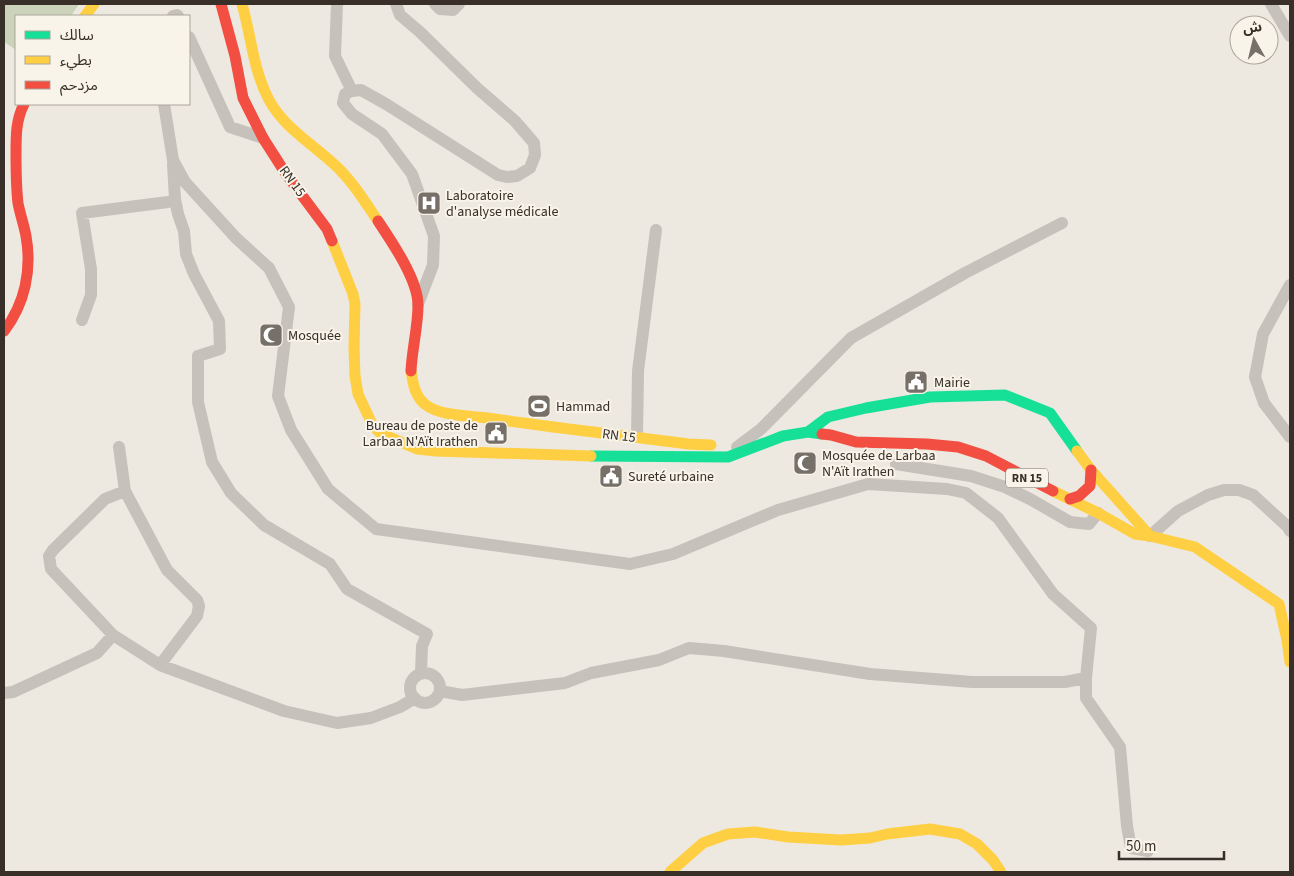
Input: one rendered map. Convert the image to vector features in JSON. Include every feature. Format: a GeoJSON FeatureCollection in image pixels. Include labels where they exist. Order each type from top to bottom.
{"type":"FeatureCollection","features":[{"type":"Feature","properties":{"kind":"main road"},"geometry":{"type":"LineString","coordinates":[[86,15],[94,4]]}},
{"type":"Feature","properties":{"kind":"main road","name":"RN 15"},"geometry":{"type":"LineString","coordinates":[[221,4],[235,56],[243,98],[262,138],[327,229],[343,270],[355,304],[354,346],[358,394],[372,424],[380,433],[417,449],[586,456],[728,457],[783,436],[808,432],[831,435],[856,442],[958,447],[986,456],[1135,534],[1195,548],[1279,604],[1290,662]]}},
{"type":"Feature","properties":{"kind":"main road","name":"RN 15"},"geometry":{"type":"LineString","coordinates":[[242,4],[260,77],[267,97],[293,131],[336,166],[352,183],[383,227],[408,271],[418,304],[412,383],[417,397],[425,405],[454,414],[688,444],[737,447],[757,445]]}},
{"type":"Feature","properties":{"kind":"main road"},"geometry":{"type":"LineString","coordinates":[[4,330],[15,315],[20,304],[27,277],[27,242],[18,205],[16,181],[16,136],[18,118],[24,105]]}},
{"type":"Feature","properties":{"kind":"main road","name":"RN 15"},"geometry":{"type":"LineString","coordinates":[[808,432],[828,416],[866,408],[930,397],[1005,395],[1050,413],[1091,470],[1150,536]]}},
{"type":"Feature","properties":{"kind":"main road"},"geometry":{"type":"LineString","coordinates":[[1070,499],[1080,496],[1090,486],[1091,470]]}},
{"type":"Feature","properties":{"kind":"main road"},"geometry":{"type":"LineString","coordinates":[[670,872],[703,842],[728,834],[755,832],[788,837],[841,840],[870,838],[930,829],[960,834],[977,844],[1002,872]]}},
{"type":"Feature","properties":{"kind":"street"},"geometry":{"type":"LineString","coordinates":[[338,4],[335,56],[352,91]]}},
{"type":"Feature","properties":{"kind":"street"},"geometry":{"type":"LineString","coordinates":[[396,4],[400,15],[515,122],[534,143],[535,155],[530,168],[517,176],[507,178],[498,175],[361,90],[345,94],[344,103],[352,114],[382,134],[412,174],[434,236],[432,265],[418,304]]}},
{"type":"Feature","properties":{"kind":"street"},"geometry":{"type":"LineString","coordinates":[[436,4],[440,9],[453,10],[459,4]]}},
{"type":"Feature","properties":{"kind":"street"},"geometry":{"type":"LineString","coordinates":[[1272,4],[1290,36]]}},
{"type":"Feature","properties":{"kind":"street"},"geometry":{"type":"LineString","coordinates":[[190,39],[230,127],[262,138]]}},
{"type":"Feature","properties":{"kind":"street"},"geometry":{"type":"LineString","coordinates":[[164,105],[173,160],[175,199],[184,231],[186,254],[194,274],[219,321],[220,350],[198,356],[198,402],[212,462],[231,493],[264,525],[330,564],[347,589],[427,634],[422,646],[421,673]]}},
{"type":"Feature","properties":{"kind":"street"},"geometry":{"type":"LineString","coordinates":[[173,160],[185,182],[236,238],[268,268],[288,307],[278,396],[291,430],[328,489],[376,529],[630,564],[673,554],[778,510],[868,484],[947,489],[966,493],[998,518],[1053,594],[1091,628],[1086,698],[1120,747],[1127,826],[1131,848],[1148,851]]}},
{"type":"Feature","properties":{"kind":"street"},"geometry":{"type":"LineString","coordinates":[[82,320],[91,295],[91,269],[82,213],[168,202],[175,199]]}},
{"type":"Feature","properties":{"kind":"street"},"geometry":{"type":"LineString","coordinates":[[737,447],[761,429],[852,338],[965,273],[1062,223]]}},
{"type":"Feature","properties":{"kind":"street"},"geometry":{"type":"LineString","coordinates":[[637,437],[638,371],[656,230]]}},
{"type":"Feature","properties":{"kind":"street"},"geometry":{"type":"LineString","coordinates":[[1290,285],[1263,334],[1254,377],[1264,403],[1290,437]]}},
{"type":"Feature","properties":{"kind":"street"},"geometry":{"type":"LineString","coordinates":[[119,447],[125,491],[167,570],[197,600],[200,606],[197,616],[160,665]]}},
{"type":"Feature","properties":{"kind":"street"},"geometry":{"type":"LineString","coordinates":[[896,464],[971,476],[1005,487],[1070,522],[1089,524],[1098,513]]}},
{"type":"Feature","properties":{"kind":"street"},"geometry":{"type":"LineString","coordinates":[[966,493],[971,476]]}},
{"type":"Feature","properties":{"kind":"street"},"geometry":{"type":"LineString","coordinates":[[1150,536],[1178,511],[1208,495],[1224,490],[1239,490],[1253,495],[1290,531]]}},
{"type":"Feature","properties":{"kind":"street"},"geometry":{"type":"LineString","coordinates":[[125,491],[105,499],[49,556],[51,568],[113,635],[160,665],[284,711],[337,723],[371,718],[400,708],[415,698]]}},
{"type":"Feature","properties":{"kind":"street"},"geometry":{"type":"LineString","coordinates":[[4,693],[13,692],[98,653],[113,635]]}},
{"type":"Feature","properties":{"kind":"street"},"geometry":{"type":"LineString","coordinates":[[440,691],[462,695],[565,682],[591,673],[659,660],[689,648],[724,650],[870,674],[963,681],[1065,682],[1086,678]]}},
{"type":"Feature","properties":{"kind":"street"},"geometry":{"type":"LineString","coordinates":[[421,673],[432,674],[436,677],[440,691],[438,696],[431,701],[422,702],[415,698],[410,689],[413,679],[421,673]]}},
{"type":"Feature","properties":{"kind":"green space"},"geometry":{"type":"Polygon","coordinates":[[[4,4],[79,4],[72,15],[15,15],[15,49],[4,42],[4,4]]]}},
{"type":"Feature","properties":{"kind":"traffic: fast"},"geometry":{"type":"LineString","coordinates":[[808,432],[828,417],[866,408],[930,397],[1005,395],[1050,413],[1077,451]]}},
{"type":"Feature","properties":{"kind":"traffic: fast"},"geometry":{"type":"LineString","coordinates":[[591,456],[728,457],[783,436],[808,432],[822,434]]}},
{"type":"Feature","properties":{"kind":"traffic: slow"},"geometry":{"type":"LineString","coordinates":[[86,15],[94,4]]}},
{"type":"Feature","properties":{"kind":"traffic: slow"},"geometry":{"type":"LineString","coordinates":[[242,4],[259,77],[269,100],[291,128],[342,172],[378,221]]}},
{"type":"Feature","properties":{"kind":"traffic: slow"},"geometry":{"type":"LineString","coordinates":[[332,241],[353,294],[355,304],[354,347],[358,394],[372,424],[380,433],[417,449],[591,456]]}},
{"type":"Feature","properties":{"kind":"traffic: slow"},"geometry":{"type":"LineString","coordinates":[[411,371],[415,390],[422,402],[432,409],[447,413],[688,444],[711,445]]}},
{"type":"Feature","properties":{"kind":"traffic: slow"},"geometry":{"type":"LineString","coordinates":[[1053,491],[1135,534],[1150,536],[1091,470],[1077,451]]}},
{"type":"Feature","properties":{"kind":"traffic: slow"},"geometry":{"type":"LineString","coordinates":[[1150,536],[1195,547],[1279,604],[1290,662]]}},
{"type":"Feature","properties":{"kind":"traffic: slow"},"geometry":{"type":"LineString","coordinates":[[670,872],[703,843],[728,834],[755,832],[788,837],[841,840],[870,838],[930,829],[960,834],[977,844],[993,860],[1001,872]]}},
{"type":"Feature","properties":{"kind":"traffic: jam"},"geometry":{"type":"LineString","coordinates":[[221,4],[235,56],[243,98],[263,138],[286,174],[327,229],[332,241]]}},
{"type":"Feature","properties":{"kind":"traffic: jam"},"geometry":{"type":"LineString","coordinates":[[4,331],[22,298],[27,274],[28,249],[18,203],[16,171],[17,128],[24,105]]}},
{"type":"Feature","properties":{"kind":"traffic: jam"},"geometry":{"type":"LineString","coordinates":[[378,221],[409,273],[417,295],[418,313],[411,371]]}},
{"type":"Feature","properties":{"kind":"traffic: jam"},"geometry":{"type":"LineString","coordinates":[[822,434],[856,442],[958,447],[986,456],[1053,491]]}},
{"type":"Feature","properties":{"kind":"traffic: jam"},"geometry":{"type":"LineString","coordinates":[[1070,499],[1079,496],[1090,486],[1091,470]]}},
{"type":"Feature","properties":{"kind":"place","name":"Laboratoire d'analyse médicale"},"geometry":{"type":"Point","coordinates":[429,203]}},
{"type":"Feature","properties":{"kind":"place","name":"Mosquée"},"geometry":{"type":"Point","coordinates":[271,335]}},
{"type":"Feature","properties":{"kind":"place","name":"Mairie"},"geometry":{"type":"Point","coordinates":[916,382]}},
{"type":"Feature","properties":{"kind":"place","name":"Hammad"},"geometry":{"type":"Point","coordinates":[539,406]}},
{"type":"Feature","properties":{"kind":"place","name":"Bureau de poste de Larbaa N'Aït Irathen"},"geometry":{"type":"Point","coordinates":[496,433]}},
{"type":"Feature","properties":{"kind":"place","name":"Mosquée de Larbaa N'Aït Irathen"},"geometry":{"type":"Point","coordinates":[805,463]}},
{"type":"Feature","properties":{"kind":"place","name":"Sureté urbaine"},"geometry":{"type":"Point","coordinates":[611,476]}}]}
